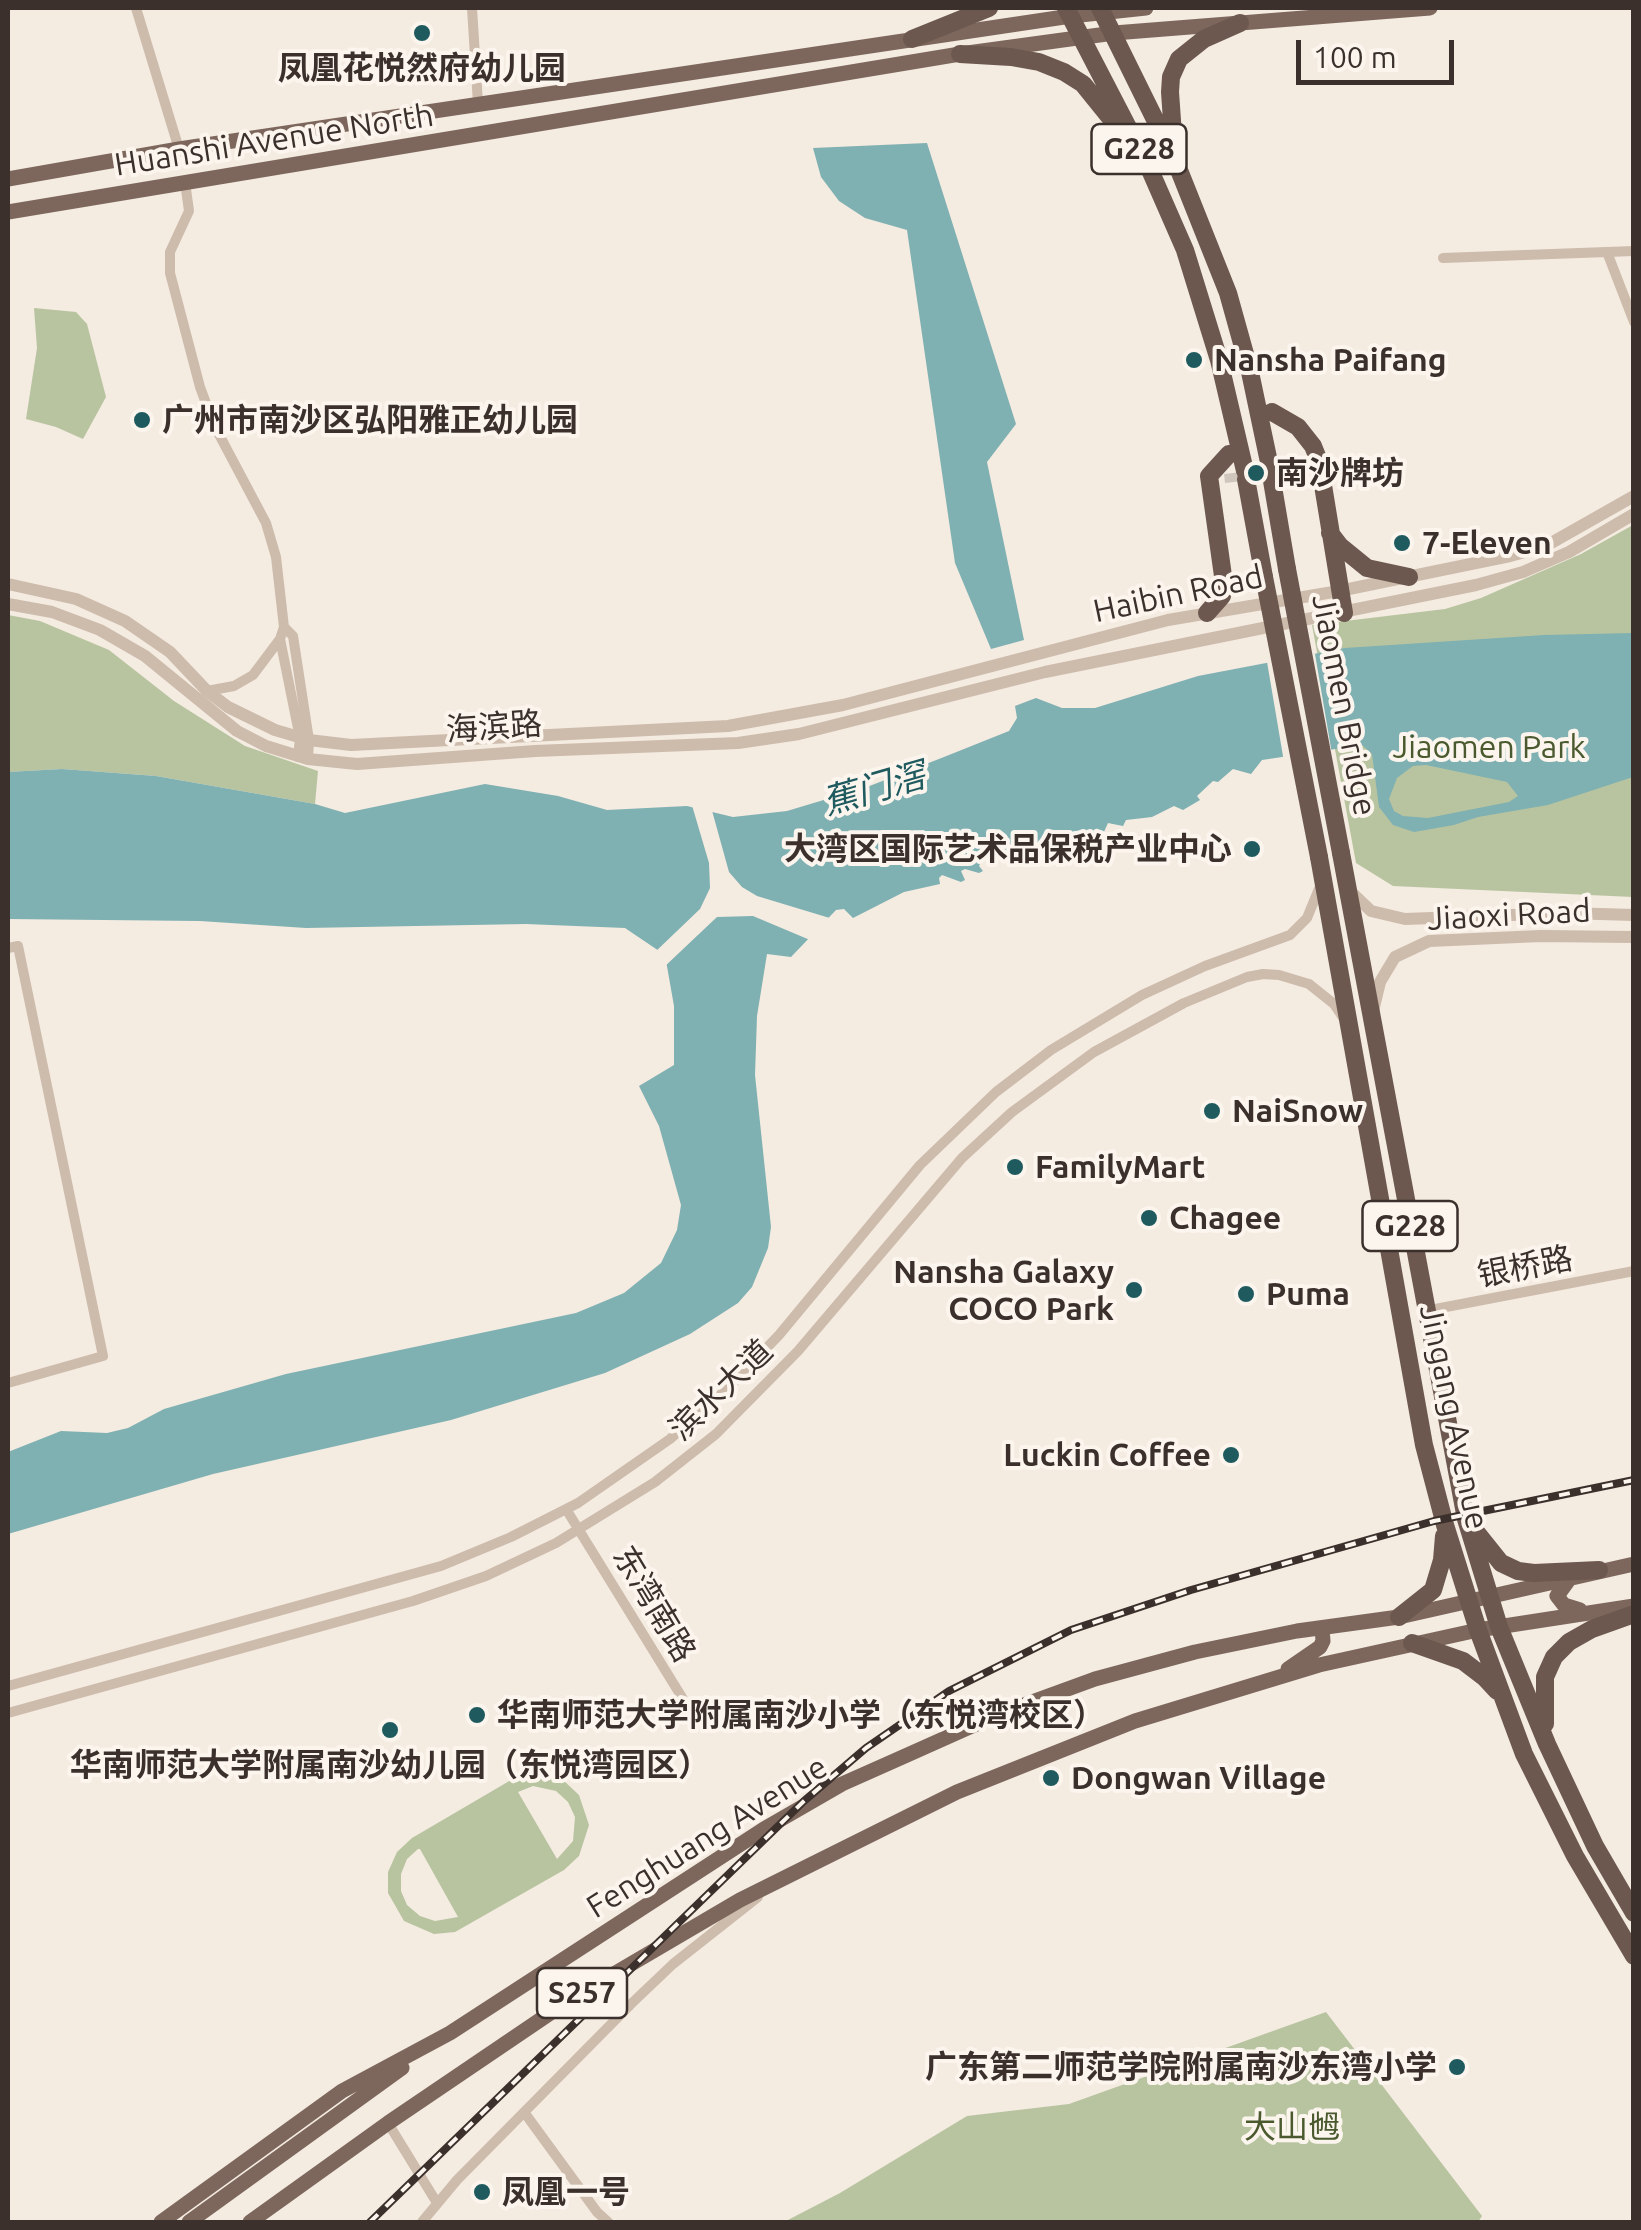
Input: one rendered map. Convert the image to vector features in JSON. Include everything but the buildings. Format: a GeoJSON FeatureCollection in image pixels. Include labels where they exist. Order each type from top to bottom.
{"type":"FeatureCollection","features":[{"type":"Feature","properties":{"kind":"highway"},"geometry":{"type":"LineString","coordinates":[[912,39],[989,8]]}},
{"type":"Feature","properties":{"kind":"highway","name":"G228"},"geometry":{"type":"LineString","coordinates":[[1101,10],[1175,160],[1228,293],[1276,470]]}},
{"type":"Feature","properties":{"kind":"highway","name":"G228"},"geometry":{"type":"LineString","coordinates":[[1068,12],[1169,210],[1200,294],[1239,476]]}},
{"type":"Feature","properties":{"kind":"highway"},"geometry":{"type":"LineString","coordinates":[[1175,160],[1170,77],[1190,48],[1249,17]]}},
{"type":"Feature","properties":{"kind":"highway"},"geometry":{"type":"LineString","coordinates":[[960,54],[1011,57],[1064,72],[1101,104],[1150,170]]}},
{"type":"Feature","properties":{"kind":"highway"},"geometry":{"type":"LineString","coordinates":[[1169,210],[1185,205],[1197,214]]}},
{"type":"Feature","properties":{"kind":"highway"},"geometry":{"type":"LineString","coordinates":[[1228,293],[1251,344],[1272,412],[1276,470]]}},
{"type":"Feature","properties":{"kind":"highway"},"geometry":{"type":"LineString","coordinates":[[1200,294],[1202,334],[1229,454],[1239,476]]}},
{"type":"Feature","properties":{"kind":"highway"},"geometry":{"type":"LineString","coordinates":[[1272,412],[1298,427],[1319,461],[1344,613]]}},
{"type":"Feature","properties":{"kind":"highway"},"geometry":{"type":"LineString","coordinates":[[1206,613],[1222,596],[1223,576],[1209,476],[1229,454]]}},
{"type":"Feature","properties":{"kind":"highway","name":"Jiaomen Bridge"},"geometry":{"type":"LineString","coordinates":[[1276,470],[1288,511],[1282,543],[1341,853]]}},
{"type":"Feature","properties":{"kind":"highway","name":"Jiaomen Bridge"},"geometry":{"type":"LineString","coordinates":[[1239,476],[1240,508],[1261,551],[1319,857]]}},
{"type":"Feature","properties":{"kind":"highway"},"geometry":{"type":"LineString","coordinates":[[1330,533],[1367,568],[1409,577]]}},
{"type":"Feature","properties":{"kind":"highway","name":"Jingang Avenue"},"geometry":{"type":"LineString","coordinates":[[1341,853],[1466,1519],[1499,1627],[1547,1744],[1595,1846],[1634,1913]]}},
{"type":"Feature","properties":{"kind":"highway","name":"Jingang Avenue"},"geometry":{"type":"LineString","coordinates":[[1319,857],[1424,1445],[1445,1526],[1512,1721],[1575,1856],[1634,1956]]}},
{"type":"Feature","properties":{"kind":"highway"},"geometry":{"type":"LineString","coordinates":[[1466,1519],[1501,1563],[1518,1571],[1534,1574],[1599,1570]]}},
{"type":"Feature","properties":{"kind":"highway"},"geometry":{"type":"LineString","coordinates":[[1399,1617],[1433,1590],[1442,1560],[1445,1526]]}},
{"type":"Feature","properties":{"kind":"highway"},"geometry":{"type":"LineString","coordinates":[[1547,1744],[1542,1700],[1545,1677],[1554,1657],[1592,1628],[1634,1610]]}},
{"type":"Feature","properties":{"kind":"highway"},"geometry":{"type":"LineString","coordinates":[[1412,1643],[1467,1664],[1503,1699]]}},
{"type":"Feature","properties":{"kind":"highway"},"geometry":{"type":"LineString","coordinates":[[1512,1721],[1518,1710],[1534,1712]]}},
{"type":"Feature","properties":{"kind":"main road","name":"Huanshi Avenue North"},"geometry":{"type":"LineString","coordinates":[[8,179],[179,148],[912,39],[1068,12],[1146,8]]}},
{"type":"Feature","properties":{"kind":"main road","name":"Huanshi Avenue North"},"geometry":{"type":"LineString","coordinates":[[8,212],[960,54],[1249,17],[1430,8]]}},
{"type":"Feature","properties":{"kind":"main road","name":"Fenghuang Avenue"},"geometry":{"type":"LineString","coordinates":[[161,2222],[342,2091],[450,2033],[764,1829],[842,1784],[999,1714],[1095,1679],[1195,1652],[1399,1617],[1634,1564]]}},
{"type":"Feature","properties":{"kind":"main road"},"geometry":{"type":"LineString","coordinates":[[1573,1575],[1558,1590],[1558,1600],[1589,1611]]}},
{"type":"Feature","properties":{"kind":"main road","name":"Fenghuang Avenue"},"geometry":{"type":"LineString","coordinates":[[250,2222],[568,2001],[740,1900],[870,1834],[1045,1755],[1135,1721],[1277,1677],[1412,1643],[1589,1611],[1634,1610]]}},
{"type":"Feature","properties":{"kind":"main road"},"geometry":{"type":"LineString","coordinates":[[1277,1677],[1320,1646],[1322,1628]]}},
{"type":"Feature","properties":{"kind":"main road","name":"S257"},"geometry":{"type":"LineString","coordinates":[[189,2222],[450,2033]]}},
{"type":"Feature","properties":{"kind":"street"},"geometry":{"type":"LineString","coordinates":[[136,8],[179,148]]}},
{"type":"Feature","properties":{"kind":"street"},"geometry":{"type":"LineString","coordinates":[[472,8],[478,104]]}},
{"type":"Feature","properties":{"kind":"street"},"geometry":{"type":"LineString","coordinates":[[185,182],[190,212],[170,252],[170,273],[200,387],[214,424],[252,490],[280,574],[282,633],[252,675],[234,686],[208,691]]}},
{"type":"Feature","properties":{"kind":"street"},"geometry":{"type":"LineString","coordinates":[[1444,258],[1634,250]]}},
{"type":"Feature","properties":{"kind":"street"},"geometry":{"type":"LineString","coordinates":[[1607,252],[1634,322]]}},
{"type":"Feature","properties":{"kind":"street","name":"Haibin Road"},"geometry":{"type":"LineString","coordinates":[[304,739],[351,744],[728,726],[844,705],[1168,620],[1339,591],[1544,547],[1634,496]]}},
{"type":"Feature","properties":{"kind":"street","name":"海滨路"},"geometry":{"type":"LineString","coordinates":[[8,604],[52,612],[112,636],[145,656],[237,730],[303,758],[357,764],[535,751],[738,744],[798,734],[1020,678],[1433,595],[1523,572],[1569,552],[1634,514]]}},
{"type":"Feature","properties":{"kind":"street"},"geometry":{"type":"LineString","coordinates":[[8,584],[76,599],[126,621],[170,652],[208,691],[251,720],[304,739]]}},
{"type":"Feature","properties":{"kind":"street"},"geometry":{"type":"LineString","coordinates":[[282,633],[293,636],[303,758]]}},
{"type":"Feature","properties":{"kind":"street","name":"滨水大道"},"geometry":{"type":"LineString","coordinates":[[8,1686],[405,1577],[476,1552],[566,1509],[640,1462],[727,1390],[779,1335],[920,1166],[996,1092],[1066,1040],[1142,995],[1290,935],[1313,908],[1322,878]]}},
{"type":"Feature","properties":{"kind":"street","name":"Jiaoxi Road"},"geometry":{"type":"LineString","coordinates":[[1348,890],[1371,910],[1405,919],[1634,915]]}},
{"type":"Feature","properties":{"kind":"street"},"geometry":{"type":"LineString","coordinates":[[1428,918],[1422,933],[1430,941]]}},
{"type":"Feature","properties":{"kind":"street","name":"Jiaoxi Road"},"geometry":{"type":"LineString","coordinates":[[1372,1018],[1380,982],[1394,957],[1430,941],[1540,936],[1634,938]]}},
{"type":"Feature","properties":{"kind":"street"},"geometry":{"type":"LineString","coordinates":[[8,948],[18,946],[103,1356],[8,1383]]}},
{"type":"Feature","properties":{"kind":"street","name":"滨水大道"},"geometry":{"type":"LineString","coordinates":[[8,1713],[450,1590],[580,1530],[655,1482],[744,1408],[798,1351],[962,1158],[1012,1112],[1094,1052],[1184,1003],[1247,977],[1263,974],[1294,978],[1322,992],[1350,1032]]}},
{"type":"Feature","properties":{"kind":"street","name":"银桥路"},"geometry":{"type":"LineString","coordinates":[[1425,1311],[1634,1272]]}},
{"type":"Feature","properties":{"kind":"street","name":"东湾南路"},"geometry":{"type":"LineString","coordinates":[[566,1509],[699,1725]]}},
{"type":"Feature","properties":{"kind":"street","name":"Fenghuang Avenue"},"geometry":{"type":"LineString","coordinates":[[422,2222],[524,2112],[673,1964],[785,1879]]}},
{"type":"Feature","properties":{"kind":"street"},"geometry":{"type":"LineString","coordinates":[[524,2112],[608,2222]]}},
{"type":"Feature","properties":{"kind":"street"},"geometry":{"type":"LineString","coordinates":[[388,2123],[438,2203]]}},
{"type":"Feature","properties":{"kind":"green space"},"geometry":{"type":"Polygon","coordinates":[[[34,308],[76,312],[87,324],[106,397],[83,439],[26,419],[37,348],[34,308]]]}},
{"type":"Feature","properties":{"kind":"green space","name":"Jiaomen Park"},"geometry":{"type":"Polygon","coordinates":[[[1633,525],[1633,897],[1393,886],[1356,863],[1312,625],[1445,609],[1481,598],[1581,554],[1633,525]]]}},
{"type":"Feature","properties":{"kind":"green space"},"geometry":{"type":"Polygon","coordinates":[[[8,615],[40,621],[109,650],[174,701],[245,746],[318,771],[315,804],[156,776],[62,769],[8,772],[8,615]]]}},
{"type":"Feature","properties":{"kind":"green space"},"geometry":{"type":"Polygon","coordinates":[[[531,1774],[563,1780],[579,1795],[589,1825],[579,1856],[564,1870],[455,1932],[434,1934],[404,1921],[388,1893],[388,1872],[397,1852],[412,1838],[511,1780],[531,1774]],[[533,1786],[518,1792],[557,1859],[573,1841],[575,1817],[568,1802],[556,1791],[533,1786]],[[420,1849],[407,1859],[401,1874],[401,1891],[407,1905],[420,1916],[435,1921],[458,1917],[420,1849]]]}},
{"type":"Feature","properties":{"kind":"green space","name":"大山乸"},"geometry":{"type":"Polygon","coordinates":[[[1326,2012],[1482,2216],[1478,2222],[784,2222],[967,2116],[1069,2104],[1326,2012]]]}},
{"type":"Feature","properties":{"kind":"water"},"geometry":{"type":"Polygon","coordinates":[[[927,143],[1016,424],[987,462],[1024,640],[991,649],[955,563],[907,230],[865,218],[839,201],[821,177],[813,148],[927,143]]]}},
{"type":"Feature","properties":{"kind":"water","name":"蕉门滘"},"geometry":{"type":"Polygon","coordinates":[[[1633,633],[1633,777],[1548,805],[1414,832],[1393,825],[1379,807],[1372,754],[1362,745],[1262,760],[1251,774],[1233,769],[1218,782],[1213,781],[1197,796],[1200,800],[1183,810],[1174,806],[1152,817],[1126,820],[1123,826],[1108,823],[1103,834],[1076,831],[1053,838],[1038,852],[1010,849],[994,861],[982,859],[979,866],[983,871],[979,873],[961,871],[965,880],[961,882],[942,875],[940,884],[904,892],[853,918],[844,909],[836,910],[791,957],[767,954],[757,1016],[755,1075],[771,1227],[768,1248],[752,1287],[738,1303],[690,1334],[605,1373],[451,1420],[213,1474],[8,1534],[8,1452],[61,1431],[107,1433],[128,1428],[164,1409],[286,1374],[576,1313],[624,1293],[661,1263],[677,1230],[681,1205],[659,1126],[639,1086],[674,1065],[674,1006],[665,955],[625,928],[526,924],[306,928],[200,921],[8,919],[8,772],[62,769],[156,776],[315,804],[345,813],[485,784],[558,796],[607,810],[687,806],[733,817],[787,811],[867,787],[944,757],[1009,731],[1017,718],[1015,706],[1036,698],[1062,708],[1095,708],[1198,676],[1345,648],[1633,633]],[[1426,765],[1413,766],[1397,778],[1389,799],[1394,811],[1403,816],[1428,818],[1509,802],[1518,796],[1507,782],[1426,765]]]}},
{"type":"Feature","properties":{"kind":"pier"},"geometry":{"type":"Polygon","coordinates":[[[1314,648],[1332,754],[1284,762],[1266,656],[1314,648]]]}},
{"type":"Feature","properties":{"kind":"pier"},"geometry":{"type":"Polygon","coordinates":[[[691,802],[711,807],[729,872],[742,887],[757,896],[833,919],[810,940],[753,916],[717,917],[662,969],[661,958],[654,953],[700,909],[710,888],[709,863],[691,802]]]}},
{"type":"Feature","properties":{"kind":"tunnel"},"geometry":{"type":"LineString","coordinates":[[1281,465],[1282,473]]}},
{"type":"Feature","properties":{"kind":"tunnel"},"geometry":{"type":"LineString","coordinates":[[1233,473],[1234,482]]}},
{"type":"Feature","properties":{"kind":"railway"},"geometry":{"type":"LineString","coordinates":[[370,2222],[804,1801],[866,1748],[949,1691],[1071,1630],[1191,1590],[1434,1521],[1634,1480]]}},
{"type":"Feature","properties":{"kind":"place","name":"凤凰花悦然府幼儿园"},"geometry":{"type":"Point","coordinates":[422,33]}},
{"type":"Feature","properties":{"kind":"place","name":"Nansha Paifang"},"geometry":{"type":"Point","coordinates":[1194,360]}},
{"type":"Feature","properties":{"kind":"place","name":"广州市南沙区弘阳雅正幼儿园"},"geometry":{"type":"Point","coordinates":[142,420]}},
{"type":"Feature","properties":{"kind":"place","name":"南沙牌坊"},"geometry":{"type":"Point","coordinates":[1256,473]}},
{"type":"Feature","properties":{"kind":"place","name":"7-Eleven"},"geometry":{"type":"Point","coordinates":[1402,543]}},
{"type":"Feature","properties":{"kind":"place","name":"大湾区国际艺术品保税产业中心"},"geometry":{"type":"Point","coordinates":[1252,849]}},
{"type":"Feature","properties":{"kind":"place","name":"NaiSnow"},"geometry":{"type":"Point","coordinates":[1212,1111]}},
{"type":"Feature","properties":{"kind":"place","name":"FamilyMart"},"geometry":{"type":"Point","coordinates":[1015,1167]}},
{"type":"Feature","properties":{"kind":"place","name":"Chagee"},"geometry":{"type":"Point","coordinates":[1149,1218]}},
{"type":"Feature","properties":{"kind":"place","name":"Nansha Galaxy COCO Park"},"geometry":{"type":"Point","coordinates":[1134,1290]}},
{"type":"Feature","properties":{"kind":"place","name":"Puma"},"geometry":{"type":"Point","coordinates":[1246,1294]}},
{"type":"Feature","properties":{"kind":"place","name":"Luckin Coffee"},"geometry":{"type":"Point","coordinates":[1231,1455]}},
{"type":"Feature","properties":{"kind":"place","name":"华南师范大学附属南沙小学（东悦湾校区）"},"geometry":{"type":"Point","coordinates":[477,1715]}},
{"type":"Feature","properties":{"kind":"place","name":"华南师范大学附属南沙幼儿园（东悦湾园区）"},"geometry":{"type":"Point","coordinates":[390,1730]}},
{"type":"Feature","properties":{"kind":"place","name":"Dongwan Village"},"geometry":{"type":"Point","coordinates":[1051,1778]}},
{"type":"Feature","properties":{"kind":"place","name":"广东第二师范学院附属南沙东湾小学"},"geometry":{"type":"Point","coordinates":[1457,2067]}},
{"type":"Feature","properties":{"kind":"place","name":"凤凰一号"},"geometry":{"type":"Point","coordinates":[482,2192]}}]}
